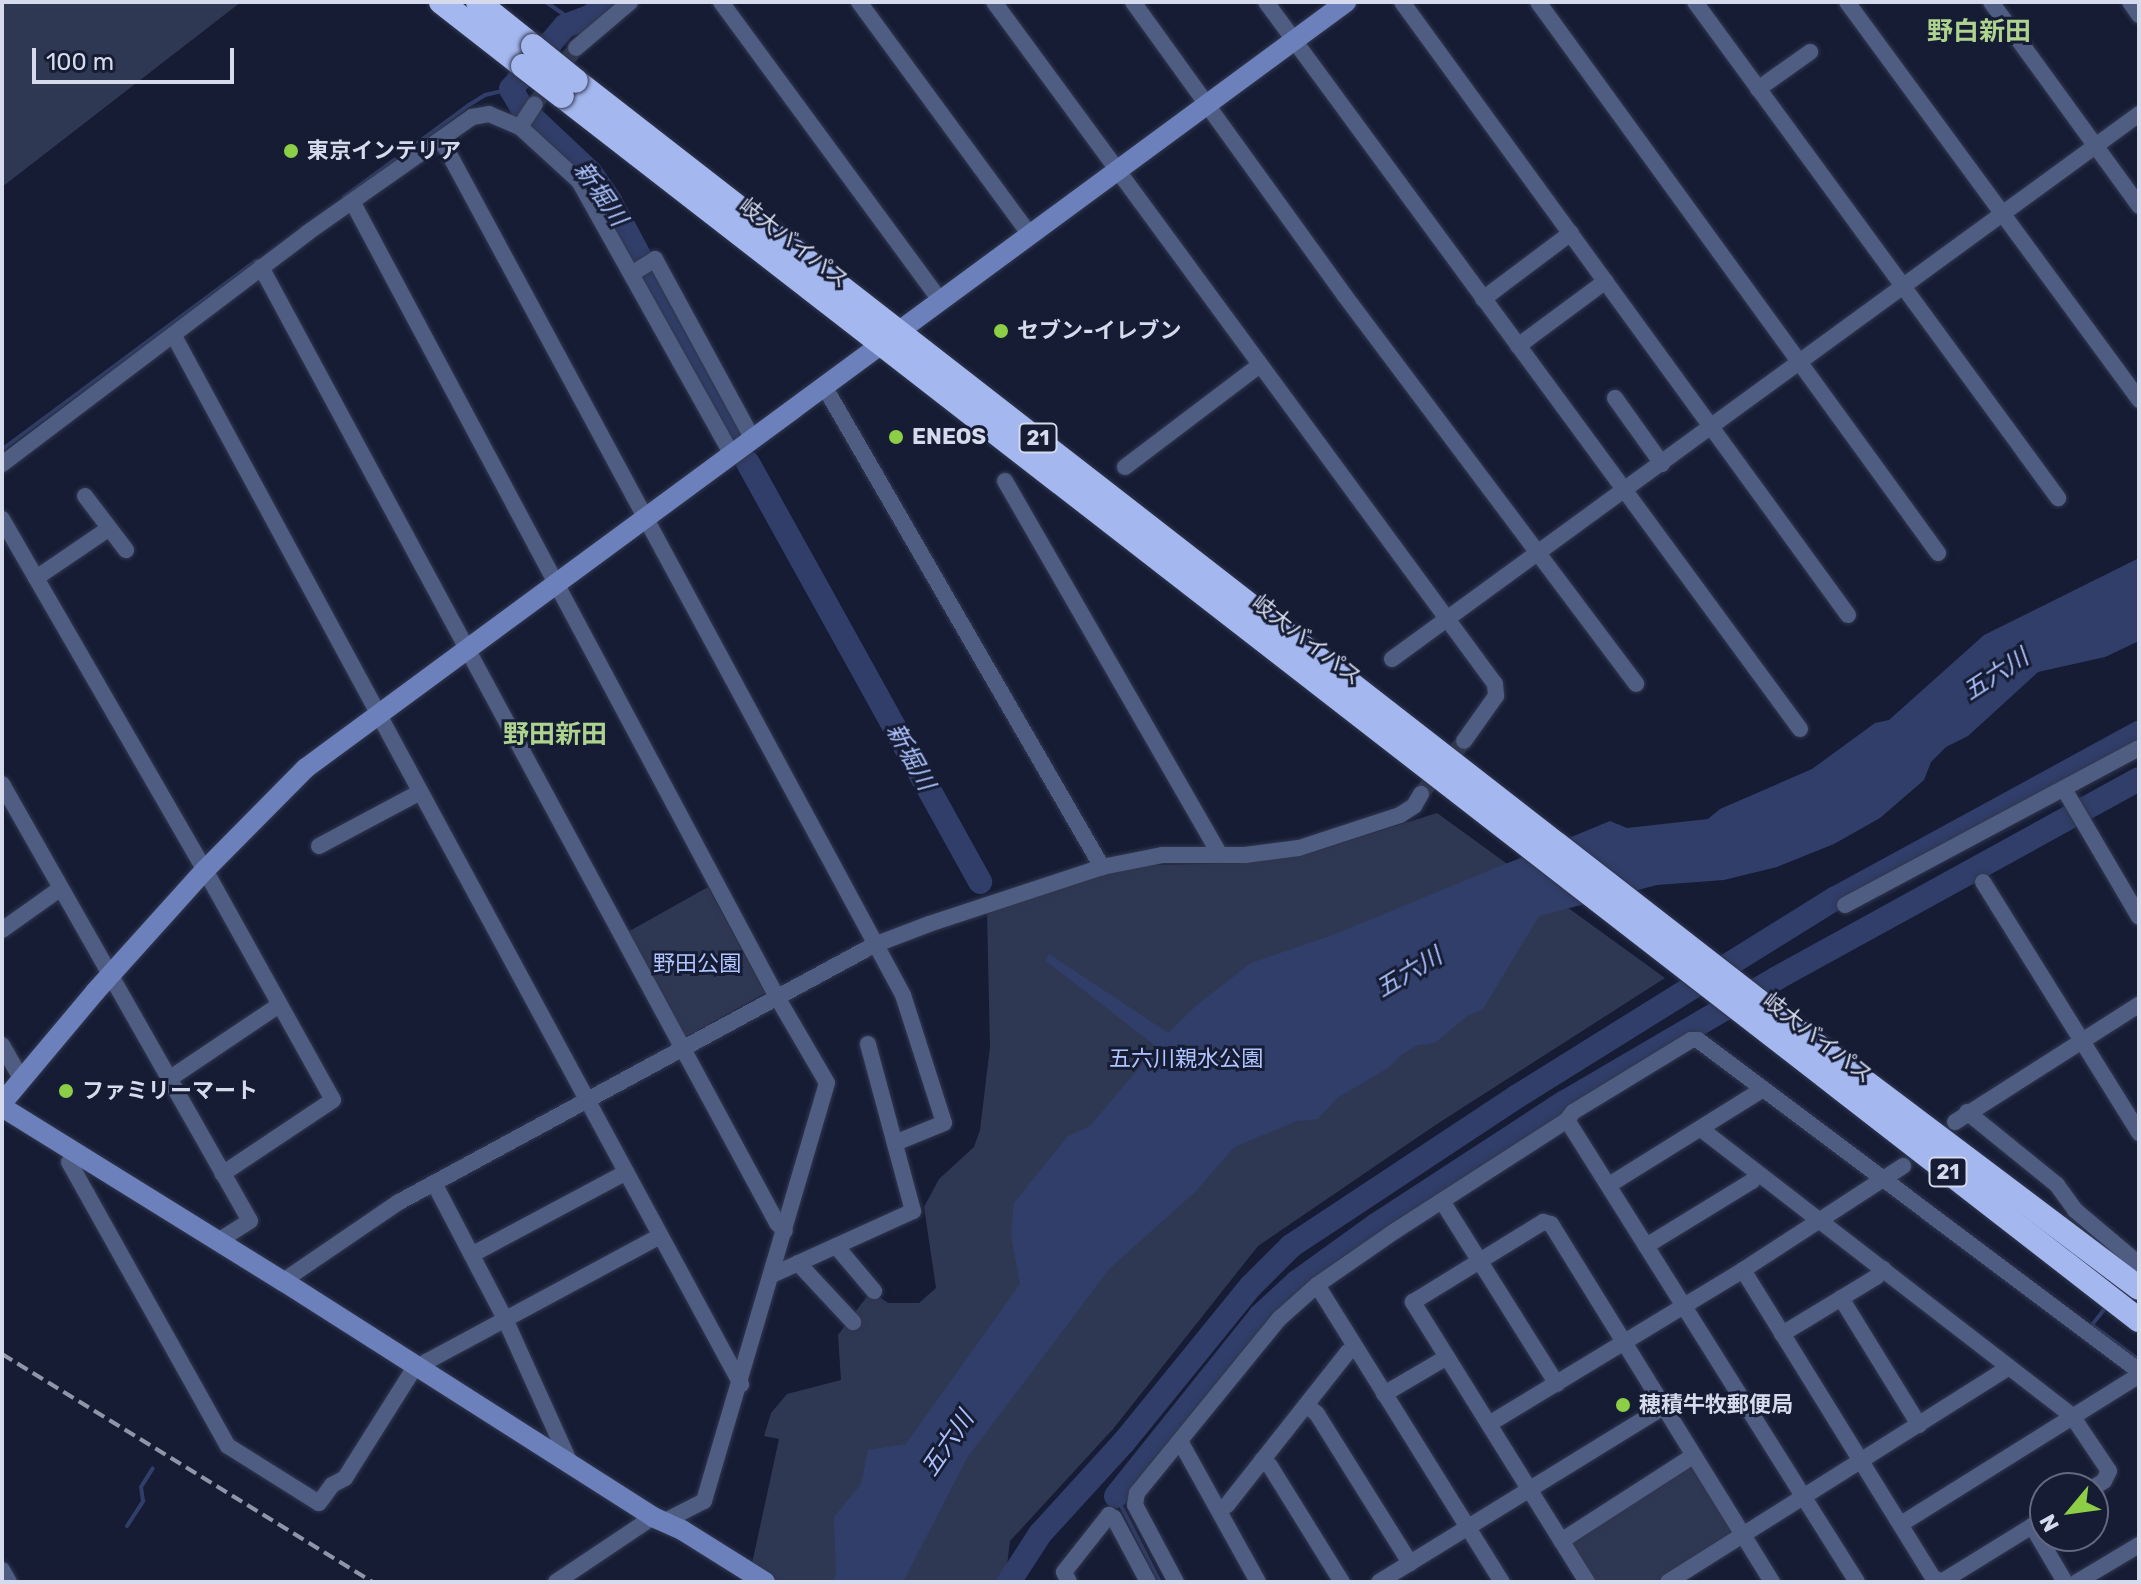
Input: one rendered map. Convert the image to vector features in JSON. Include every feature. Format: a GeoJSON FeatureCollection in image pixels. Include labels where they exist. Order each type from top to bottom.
{"type":"FeatureCollection","features":[{"type":"Feature","properties":{"kind":"highway","name":"岐大バイパス"},"geometry":{"type":"LineString","coordinates":[[441,2],[528,56],[1491,803],[1764,1016],[2139,1320]]}},
{"type":"Feature","properties":{"kind":"highway","name":"岐大バイパス"},"geometry":{"type":"LineString","coordinates":[[478,2],[528,56]]}},
{"type":"Feature","properties":{"kind":"highway","name":"岐大バイパス"},"geometry":{"type":"LineString","coordinates":[[1764,1016],[2139,1288]]}},
{"type":"Feature","properties":{"kind":"street"},"geometry":{"type":"LineString","coordinates":[[576,48],[630,2]]}},
{"type":"Feature","properties":{"kind":"street"},"geometry":{"type":"LineString","coordinates":[[721,2],[941,301]]}},
{"type":"Feature","properties":{"kind":"street"},"geometry":{"type":"LineString","coordinates":[[859,2],[1030,235]]}},
{"type":"Feature","properties":{"kind":"street"},"geometry":{"type":"LineString","coordinates":[[994,2],[1445,620],[1495,684],[1496,696],[1464,741]]}},
{"type":"Feature","properties":{"kind":"street"},"geometry":{"type":"LineString","coordinates":[[1133,2],[1536,555],[1636,684]]}},
{"type":"Feature","properties":{"kind":"street"},"geometry":{"type":"LineString","coordinates":[[1266,2],[1800,729]]}},
{"type":"Feature","properties":{"kind":"street"},"geometry":{"type":"LineString","coordinates":[[765,1582],[571,1466],[2,1105],[111,975],[205,870],[306,768],[377,712],[556,584],[1346,2]]}},
{"type":"Feature","properties":{"kind":"street"},"geometry":{"type":"LineString","coordinates":[[1402,2],[1714,426],[1848,615]]}},
{"type":"Feature","properties":{"kind":"street"},"geometry":{"type":"LineString","coordinates":[[1538,2],[1938,553]]}},
{"type":"Feature","properties":{"kind":"street"},"geometry":{"type":"LineString","coordinates":[[1695,2],[2058,498]]}},
{"type":"Feature","properties":{"kind":"street"},"geometry":{"type":"LineString","coordinates":[[1847,2],[2139,400]]}},
{"type":"Feature","properties":{"kind":"street"},"geometry":{"type":"LineString","coordinates":[[1991,2],[2139,206]]}},
{"type":"Feature","properties":{"kind":"street"},"geometry":{"type":"LineString","coordinates":[[2130,2],[2139,15]]}},
{"type":"Feature","properties":{"kind":"street"},"geometry":{"type":"LineString","coordinates":[[1758,89],[1810,52]]}},
{"type":"Feature","properties":{"kind":"street"},"geometry":{"type":"LineString","coordinates":[[521,124],[535,104]]}},
{"type":"Feature","properties":{"kind":"street"},"geometry":{"type":"LineString","coordinates":[[2,464],[261,267],[472,117],[489,114],[521,124],[579,181],[731,453]]}},
{"type":"Feature","properties":{"kind":"street"},"geometry":{"type":"LineString","coordinates":[[1392,659],[1714,426],[1789,366],[1802,363],[2139,114]]}},
{"type":"Feature","properties":{"kind":"street"},"geometry":{"type":"LineString","coordinates":[[441,139],[903,995],[944,1123],[895,1143]]}},
{"type":"Feature","properties":{"kind":"street"},"geometry":{"type":"LineString","coordinates":[[353,203],[777,997],[827,1083],[741,1384],[704,1501],[659,1519],[556,1582]]}},
{"type":"Feature","properties":{"kind":"street"},"geometry":{"type":"LineString","coordinates":[[1483,299],[1571,233]]}},
{"type":"Feature","properties":{"kind":"street"},"geometry":{"type":"LineString","coordinates":[[633,273],[655,259],[752,438]]}},
{"type":"Feature","properties":{"kind":"street"},"geometry":{"type":"LineString","coordinates":[[261,267],[777,1223],[785,1231]]}},
{"type":"Feature","properties":{"kind":"street"},"geometry":{"type":"LineString","coordinates":[[1518,346],[1606,281]]}},
{"type":"Feature","properties":{"kind":"street"},"geometry":{"type":"LineString","coordinates":[[174,336],[658,1237],[741,1384]]}},
{"type":"Feature","properties":{"kind":"street"},"geometry":{"type":"LineString","coordinates":[[1125,467],[1260,365]]}},
{"type":"Feature","properties":{"kind":"street"},"geometry":{"type":"LineString","coordinates":[[824,386],[1102,867]]}},
{"type":"Feature","properties":{"kind":"street"},"geometry":{"type":"LineString","coordinates":[[1615,398],[1662,464]]}},
{"type":"Feature","properties":{"kind":"street"},"geometry":{"type":"LineString","coordinates":[[1005,481],[1220,855]]}},
{"type":"Feature","properties":{"kind":"street"},"geometry":{"type":"LineString","coordinates":[[85,496],[126,550]]}},
{"type":"Feature","properties":{"kind":"street"},"geometry":{"type":"LineString","coordinates":[[2,519],[205,870],[333,1100],[222,1174]]}},
{"type":"Feature","properties":{"kind":"street"},"geometry":{"type":"LineString","coordinates":[[36,578],[108,529]]}},
{"type":"Feature","properties":{"kind":"street"},"geometry":{"type":"LineString","coordinates":[[1845,905],[2139,748]]}},
{"type":"Feature","properties":{"kind":"street"},"geometry":{"type":"LineString","coordinates":[[2,784],[250,1221],[218,1241]]}},
{"type":"Feature","properties":{"kind":"street"},"geometry":{"type":"LineString","coordinates":[[2064,789],[2139,917]]}},
{"type":"Feature","properties":{"kind":"street"},"geometry":{"type":"LineString","coordinates":[[319,846],[420,792]]}},
{"type":"Feature","properties":{"kind":"street"},"geometry":{"type":"LineString","coordinates":[[283,1281],[399,1202],[874,945],[1102,867],[1162,855],[1220,855],[1299,848],[1400,815],[1414,806],[1421,794]]}},
{"type":"Feature","properties":{"kind":"street"},"geometry":{"type":"LineString","coordinates":[[1983,882],[2139,1133]]}},
{"type":"Feature","properties":{"kind":"street"},"geometry":{"type":"LineString","coordinates":[[2,930],[61,888]]}},
{"type":"Feature","properties":{"kind":"street"},"geometry":{"type":"LineString","coordinates":[[169,1079],[279,1005]]}},
{"type":"Feature","properties":{"kind":"street"},"geometry":{"type":"LineString","coordinates":[[2139,1005],[1961,1117],[2057,1185],[2075,1210],[2139,1264]]}},
{"type":"Feature","properties":{"kind":"street"},"geometry":{"type":"LineString","coordinates":[[1176,1582],[1135,1505],[1137,1493],[1258,1343],[1317,1285],[1567,1120],[1573,1112],[1691,1040],[1698,1040],[2139,1373],[1901,1524]]}},
{"type":"Feature","properties":{"kind":"street"},"geometry":{"type":"LineString","coordinates":[[772,1275],[913,1211],[868,1044]]}},
{"type":"Feature","properties":{"kind":"street"},"geometry":{"type":"LineString","coordinates":[[2,1045],[22,1080]]}},
{"type":"Feature","properties":{"kind":"street"},"geometry":{"type":"LineString","coordinates":[[1609,1185],[1763,1089]]}},
{"type":"Feature","properties":{"kind":"street"},"geometry":{"type":"LineString","coordinates":[[1567,1120],[1857,1582]]}},
{"type":"Feature","properties":{"kind":"street"},"geometry":{"type":"LineString","coordinates":[[1701,1129],[2072,1416],[2108,1472]]}},
{"type":"Feature","properties":{"kind":"street"},"geometry":{"type":"LineString","coordinates":[[69,1162],[228,1446],[319,1503],[332,1485],[345,1478],[418,1367],[658,1237]]}},
{"type":"Feature","properties":{"kind":"street"},"geometry":{"type":"LineString","coordinates":[[1489,1424],[1743,1270],[1903,1166]]}},
{"type":"Feature","properties":{"kind":"street"},"geometry":{"type":"LineString","coordinates":[[473,1254],[625,1173]]}},
{"type":"Feature","properties":{"kind":"street"},"geometry":{"type":"LineString","coordinates":[[1646,1246],[1752,1181],[1758,1174]]}},
{"type":"Feature","properties":{"kind":"street"},"geometry":{"type":"LineString","coordinates":[[434,1183],[505,1319],[571,1466]]}},
{"type":"Feature","properties":{"kind":"street"},"geometry":{"type":"LineString","coordinates":[[1442,1201],[1557,1384]]}},
{"type":"Feature","properties":{"kind":"street"},"geometry":{"type":"LineString","coordinates":[[1587,1582],[1413,1302],[1543,1222],[1551,1224],[1772,1582]]}},
{"type":"Feature","properties":{"kind":"street"},"geometry":{"type":"LineString","coordinates":[[836,1246],[874,1291]]}},
{"type":"Feature","properties":{"kind":"street"},"geometry":{"type":"LineString","coordinates":[[798,1263],[853,1322]]}},
{"type":"Feature","properties":{"kind":"street"},"geometry":{"type":"LineString","coordinates":[[1782,1334],[1876,1277],[1883,1269]]}},
{"type":"Feature","properties":{"kind":"street"},"geometry":{"type":"LineString","coordinates":[[1743,1270],[1934,1579],[1943,1581],[2029,1528]]}},
{"type":"Feature","properties":{"kind":"street"},"geometry":{"type":"LineString","coordinates":[[1317,1285],[1502,1582]]}},
{"type":"Feature","properties":{"kind":"street"},"geometry":{"type":"LineString","coordinates":[[1841,1298],[1919,1425]]}},
{"type":"Feature","properties":{"kind":"street"},"geometry":{"type":"LineString","coordinates":[[1219,1510],[1348,1352],[1356,1348]]}},
{"type":"Feature","properties":{"kind":"street"},"geometry":{"type":"LineString","coordinates":[[1384,1394],[1447,1357]]}},
{"type":"Feature","properties":{"kind":"street"},"geometry":{"type":"LineString","coordinates":[[1675,1580],[2008,1368]]}},
{"type":"Feature","properties":{"kind":"street"},"geometry":{"type":"LineString","coordinates":[[1306,1405],[1317,1414],[1410,1563]]}},
{"type":"Feature","properties":{"kind":"street"},"geometry":{"type":"LineString","coordinates":[[1379,1582],[1663,1407]]}},
{"type":"Feature","properties":{"kind":"street"},"geometry":{"type":"LineString","coordinates":[[1180,1441],[1258,1582]]}},
{"type":"Feature","properties":{"kind":"street"},"geometry":{"type":"LineString","coordinates":[[1561,1541],[1693,1456]]}},
{"type":"Feature","properties":{"kind":"street"},"geometry":{"type":"LineString","coordinates":[[1262,1460],[1270,1466],[1342,1582]]}},
{"type":"Feature","properties":{"kind":"street"},"geometry":{"type":"LineString","coordinates":[[1063,1579],[1109,1515],[1114,1518],[1148,1582]]}},
{"type":"Feature","properties":{"kind":"street"},"geometry":{"type":"LineString","coordinates":[[2077,1582],[2139,1545]]}},
{"type":"Feature","properties":{"kind":"street"},"geometry":{"type":"LineString","coordinates":[[2052,1552],[2065,1582]]}},
{"type":"Feature","properties":{"kind":"street"},"geometry":{"type":"LineString","coordinates":[[2,1570],[9,1582]]}},
{"type":"Feature","properties":{"kind":"green space"},"geometry":{"type":"Polygon","coordinates":[[[2,2],[241,2],[2,187],[2,2]]]}},
{"type":"Feature","properties":{"kind":"green space","name":"五六川親水公園"},"geometry":{"type":"Polygon","coordinates":[[[1437,813],[1665,978],[1437,1124],[1258,1246],[1113,1429],[1010,1541],[1005,1582],[748,1582],[779,1439],[764,1436],[771,1413],[787,1394],[841,1380],[838,1335],[871,1291],[888,1303],[919,1303],[936,1288],[924,1207],[939,1179],[974,1147],[980,1130],[990,1047],[987,912],[1125,866],[1242,863],[1304,855],[1437,813]]]}},
{"type":"Feature","properties":{"kind":"green space","name":"野田公園"},"geometry":{"type":"Polygon","coordinates":[[[708,887],[765,993],[684,1038],[626,933],[708,887]]]}},
{"type":"Feature","properties":{"kind":"green space"},"geometry":{"type":"Polygon","coordinates":[[[1687,1467],[1695,1468],[1731,1530],[1730,1536],[1656,1582],[1595,1582],[1571,1544],[1576,1537],[1687,1467]]]}},
{"type":"Feature","properties":{"kind":"water"},"geometry":{"type":"Polygon","coordinates":[[[2139,558],[2139,641],[2105,657],[2038,672],[1968,736],[1946,747],[1931,762],[1924,780],[1880,818],[1834,844],[1777,867],[1724,880],[1657,885],[1539,916],[1483,1009],[1467,1016],[1435,1043],[1418,1045],[1402,1054],[1388,1068],[1337,1098],[1318,1119],[1297,1121],[1234,1147],[1196,1191],[1109,1269],[967,1458],[903,1582],[833,1582],[836,1575],[834,1517],[861,1484],[868,1450],[906,1444],[1020,1284],[1011,1235],[1014,1203],[1068,1136],[1090,1126],[1157,1047],[1046,961],[1049,954],[1168,1033],[1197,1005],[1251,963],[1333,935],[1610,821],[1627,828],[1708,819],[1720,809],[1812,769],[1875,723],[1889,720],[1984,635],[2139,558]]]}},
{"type":"Feature","properties":{"kind":"waterway"},"geometry":{"type":"LineString","coordinates":[[546,2],[573,21]]}},
{"type":"Feature","properties":{"kind":"waterway","name":"新堀川"},"geometry":{"type":"LineString","coordinates":[[610,2],[589,17],[565,26],[511,89],[522,108],[590,172],[610,201],[733,431]]}},
{"type":"Feature","properties":{"kind":"waterway"},"geometry":{"type":"LineString","coordinates":[[344,197],[469,105],[485,95],[511,89]]}},
{"type":"Feature","properties":{"kind":"waterway"},"geometry":{"type":"LineString","coordinates":[[4,448],[256,261]]}},
{"type":"Feature","properties":{"kind":"waterway","name":"新堀川"},"geometry":{"type":"LineString","coordinates":[[748,463],[980,882]]}},
{"type":"Feature","properties":{"kind":"waterway","name":"五六川"},"geometry":{"type":"LineString","coordinates":[[1009,1582],[1040,1534],[1124,1442],[1251,1286],[1291,1246],[1516,1097],[1836,898],[2139,733]]}},
{"type":"Feature","properties":{"kind":"waterway"},"geometry":{"type":"LineString","coordinates":[[1116,1496],[1260,1316],[1297,1282],[1376,1225],[1565,1102],[1777,978],[2139,779]]}},
{"type":"Feature","properties":{"kind":"waterway"},"geometry":{"type":"LineString","coordinates":[[2106,1307],[2092,1325],[2139,1360]]}},
{"type":"Feature","properties":{"kind":"waterway"},"geometry":{"type":"LineString","coordinates":[[127,1526],[143,1501],[141,1487],[153,1468]]}},
{"type":"Feature","properties":{"kind":"waterway"},"geometry":{"type":"LineString","coordinates":[[1116,1496],[1160,1582]]}},
{"type":"Feature","properties":{"kind":"tunnel"},"geometry":{"type":"LineString","coordinates":[[535,104],[576,48]]}},
{"type":"Feature","properties":{"kind":"tunnel"},"geometry":{"type":"LineString","coordinates":[[1421,794],[1464,741]]}},
{"type":"Feature","properties":{"kind":"railway"},"geometry":{"type":"LineString","coordinates":[[2,1354],[372,1582]]}},
{"type":"Feature","properties":{"kind":"place","name":"東京インテリア"},"geometry":{"type":"Point","coordinates":[291,151]}},
{"type":"Feature","properties":{"kind":"place","name":"セブン-イレブン"},"geometry":{"type":"Point","coordinates":[1001,331]}},
{"type":"Feature","properties":{"kind":"place","name":"ENEOS"},"geometry":{"type":"Point","coordinates":[896,437]}},
{"type":"Feature","properties":{"kind":"place","name":"ファミリーマート"},"geometry":{"type":"Point","coordinates":[66,1091]}},
{"type":"Feature","properties":{"kind":"place","name":"穂積牛牧郵便局"},"geometry":{"type":"Point","coordinates":[1623,1405]}},
{"type":"Feature","properties":{"kind":"district","name":"野白新田"},"geometry":{"type":"Point","coordinates":[1979,32]}},
{"type":"Feature","properties":{"kind":"district","name":"野田新田"},"geometry":{"type":"Point","coordinates":[555,735]}}]}
